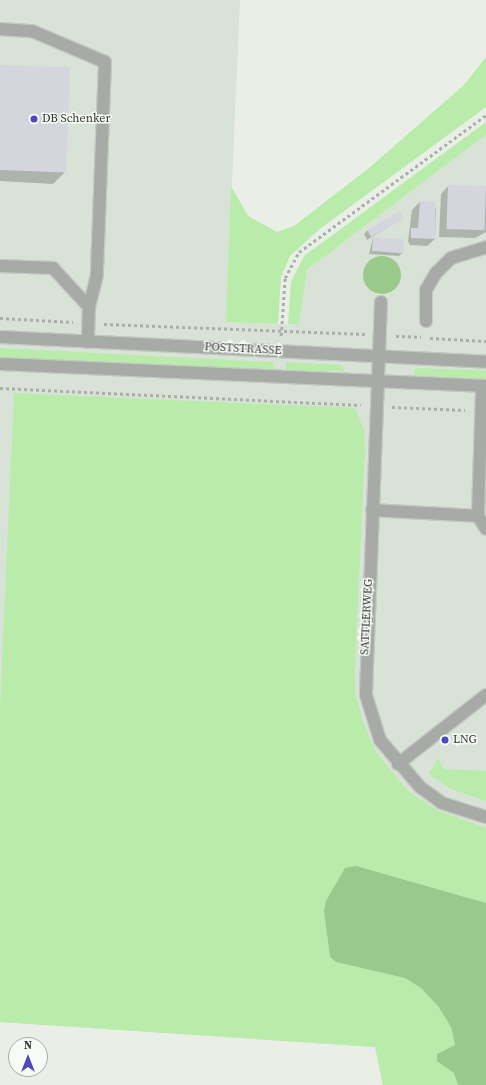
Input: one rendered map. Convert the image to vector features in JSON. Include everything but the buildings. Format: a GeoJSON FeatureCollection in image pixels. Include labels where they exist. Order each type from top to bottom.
{"type":"FeatureCollection","features":[{"type":"Feature","properties":{"kind":"street"},"geometry":{"type":"LineString","coordinates":[[0,29],[32,32],[105,62],[97,275],[89,308],[88,342]]}},
{"type":"Feature","properties":{"kind":"street"},"geometry":{"type":"LineString","coordinates":[[426,321],[426,290],[436,273],[451,258],[486,247]]}},
{"type":"Feature","properties":{"kind":"street"},"geometry":{"type":"LineString","coordinates":[[0,266],[53,268],[89,308]]}},
{"type":"Feature","properties":{"kind":"street","name":"SATTLERWEG"},"geometry":{"type":"LineString","coordinates":[[381,302],[366,695],[380,740],[398,764],[442,803],[486,817]]}},
{"type":"Feature","properties":{"kind":"street","name":"POSTSTRASSE"},"geometry":{"type":"LineString","coordinates":[[0,338],[486,362]]}},
{"type":"Feature","properties":{"kind":"street","name":"POSTSTRASSE"},"geometry":{"type":"LineString","coordinates":[[0,364],[484,386]]}},
{"type":"Feature","properties":{"kind":"street"},"geometry":{"type":"LineString","coordinates":[[484,386],[478,516],[486,529]]}},
{"type":"Feature","properties":{"kind":"street"},"geometry":{"type":"LineString","coordinates":[[372,510],[478,516]]}},
{"type":"Feature","properties":{"kind":"street"},"geometry":{"type":"LineString","coordinates":[[398,764],[486,695]]}},
{"type":"Feature","properties":{"kind":"path"},"geometry":{"type":"LineString","coordinates":[[281,351],[285,278],[299,252],[486,115]]}},
{"type":"Feature","properties":{"kind":"path"},"geometry":{"type":"LineString","coordinates":[[0,318],[486,340]]}},
{"type":"Feature","properties":{"kind":"path"},"geometry":{"type":"LineString","coordinates":[[0,388],[279,402]]}},
{"type":"Feature","properties":{"kind":"shaded area"},"geometry":{"type":"Polygon","coordinates":[[[0,0],[240,0],[226,322],[299,325],[307,270],[486,135],[486,1085],[383,1085],[375,1047],[0,1022],[0,0]]]}},
{"type":"Feature","properties":{"kind":"shaded area"},"geometry":{"type":"Polygon","coordinates":[[[486,57],[486,107],[321,228],[290,256],[281,277],[278,324],[226,322],[231,186],[248,216],[277,232],[294,226],[369,168],[464,85],[486,57]]]}},
{"type":"Feature","properties":{"kind":"shaded area"},"geometry":{"type":"Polygon","coordinates":[[[486,122],[486,135],[307,270],[299,325],[288,324],[291,282],[304,256],[486,122]]]}},
{"type":"Feature","properties":{"kind":"shaded area"},"geometry":{"type":"Polygon","coordinates":[[[378,256],[386,256],[398,265],[401,275],[398,285],[392,291],[386,294],[378,294],[366,285],[363,279],[363,271],[372,259],[378,256]]]}},
{"type":"Feature","properties":{"kind":"shaded area"},"geometry":{"type":"Polygon","coordinates":[[[0,348],[274,362],[273,371],[0,357],[0,348]]]}},
{"type":"Feature","properties":{"kind":"shaded area"},"geometry":{"type":"Polygon","coordinates":[[[286,362],[342,365],[344,371],[286,371],[286,362]]]}},
{"type":"Feature","properties":{"kind":"shaded area"},"geometry":{"type":"Polygon","coordinates":[[[415,368],[486,370],[486,378],[415,376],[415,368]]]}},
{"type":"Feature","properties":{"kind":"shaded area"},"geometry":{"type":"Polygon","coordinates":[[[14,393],[355,408],[364,430],[365,451],[355,692],[363,722],[376,752],[408,791],[437,810],[486,828],[486,903],[356,866],[324,911],[330,957],[336,962],[405,978],[421,988],[438,1006],[451,1027],[455,1045],[437,1054],[454,1073],[458,1085],[383,1085],[375,1047],[0,1022],[0,709],[14,393]]]}},
{"type":"Feature","properties":{"kind":"shaded area"},"geometry":{"type":"Polygon","coordinates":[[[438,758],[444,769],[486,771],[486,801],[451,789],[429,774],[438,758]]]}},
{"type":"Feature","properties":{"kind":"shaded area"},"geometry":{"type":"Polygon","coordinates":[[[356,866],[486,903],[486,1085],[458,1085],[454,1073],[437,1061],[437,1054],[455,1045],[451,1027],[438,1006],[421,988],[405,978],[336,962],[330,957],[324,911],[326,901],[345,868],[356,866]]]}},
{"type":"Feature","properties":{"kind":"place","name":"DB Schenker"},"geometry":{"type":"Point","coordinates":[34,119]}},
{"type":"Feature","properties":{"kind":"place","name":"LNG"},"geometry":{"type":"Point","coordinates":[445,740]}}]}
